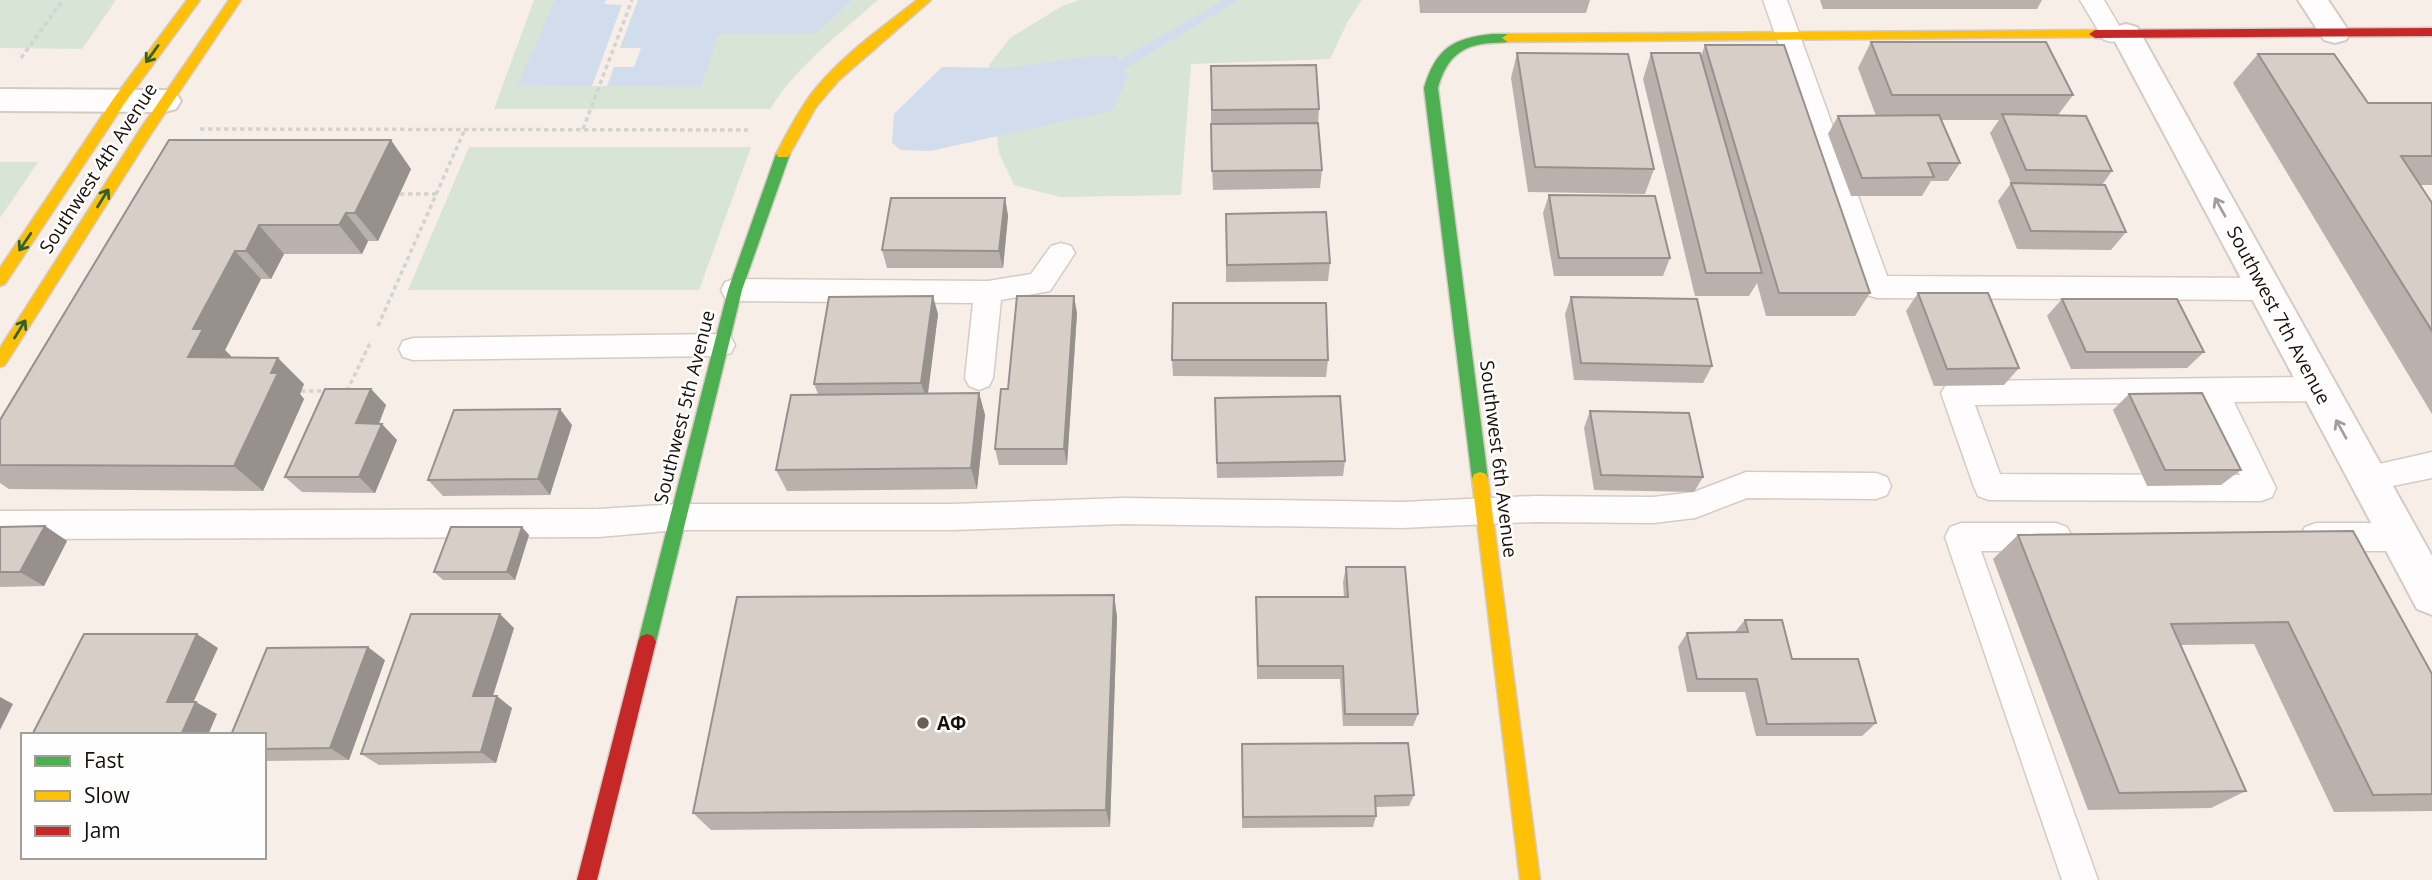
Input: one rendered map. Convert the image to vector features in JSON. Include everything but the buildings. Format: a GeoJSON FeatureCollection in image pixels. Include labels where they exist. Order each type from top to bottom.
{"type":"FeatureCollection","features":[{"type":"Feature","properties":{"kind":"street","name":"Southwest 4th Avenue"},"geometry":{"type":"LineString","coordinates":[[0,280],[119,101],[194,0]]}},
{"type":"Feature","properties":{"kind":"street","name":"Southwest 4th Avenue"},"geometry":{"type":"LineString","coordinates":[[0,362],[165,101],[235,0]]}},
{"type":"Feature","properties":{"kind":"street","name":"Southwest 5th Avenue"},"geometry":{"type":"LineString","coordinates":[[587,880],[735,290],[778,164],[803,117],[823,89],[873,42],[925,0]]}},
{"type":"Feature","properties":{"kind":"street"},"geometry":{"type":"LineString","coordinates":[[2313,0],[2335,33]]}},
{"type":"Feature","properties":{"kind":"street"},"geometry":{"type":"LineString","coordinates":[[1787,36],[2432,32]]}},
{"type":"Feature","properties":{"kind":"street","name":"Southwest 7th Avenue"},"geometry":{"type":"LineString","coordinates":[[2119,34],[2265,289],[2432,596]]}},
{"type":"Feature","properties":{"kind":"street","name":"Southwest 6th Avenue"},"geometry":{"type":"LineString","coordinates":[[1530,880],[1431,88],[1434,67],[1449,48],[1466,41],[1488,38],[1787,36]]}},
{"type":"Feature","properties":{"kind":"street"},"geometry":{"type":"LineString","coordinates":[[0,100],[165,101]]}},
{"type":"Feature","properties":{"kind":"lane"},"geometry":{"type":"LineString","coordinates":[[1775,0],[1877,287],[2265,289]]}},
{"type":"Feature","properties":{"kind":"lane"},"geometry":{"type":"LineString","coordinates":[[2092,0],[2119,34]]}},
{"type":"Feature","properties":{"kind":"lane"},"geometry":{"type":"LineString","coordinates":[[735,290],[988,292],[1040,283],[1060,253]]}},
{"type":"Feature","properties":{"kind":"lane"},"geometry":{"type":"LineString","coordinates":[[979,378],[988,292]]}},
{"type":"Feature","properties":{"kind":"lane"},"geometry":{"type":"LineString","coordinates":[[413,349],[721,345]]}},
{"type":"Feature","properties":{"kind":"lane"},"geometry":{"type":"LineString","coordinates":[[2214,391],[2261,488],[1989,487],[1956,393],[2319,390]]}},
{"type":"Feature","properties":{"kind":"lane"},"geometry":{"type":"LineString","coordinates":[[2368,478],[2432,465]]}},
{"type":"Feature","properties":{"kind":"lane"},"geometry":{"type":"LineString","coordinates":[[0,525],[598,523],[678,517],[952,517],[1123,511],[1402,514],[1484,510],[1653,510],[1695,505],[1746,485],[1876,486]]}},
{"type":"Feature","properties":{"kind":"lane"},"geometry":{"type":"LineString","coordinates":[[2080,880],[1961,537],[2084,537]]}},
{"type":"Feature","properties":{"kind":"lane"},"geometry":{"type":"LineString","coordinates":[[2290,537],[2399,537]]}},
{"type":"Feature","properties":{"kind":"path"},"geometry":{"type":"LineString","coordinates":[[21,58],[63,0]]}},
{"type":"Feature","properties":{"kind":"path"},"geometry":{"type":"LineString","coordinates":[[583,129],[632,0]]}},
{"type":"Feature","properties":{"kind":"path"},"geometry":{"type":"LineString","coordinates":[[301,391],[349,391],[465,129]]}},
{"type":"Feature","properties":{"kind":"path"},"geometry":{"type":"LineString","coordinates":[[194,130],[756,131]]}},
{"type":"Feature","properties":{"kind":"path"},"geometry":{"type":"LineString","coordinates":[[400,194],[436,194]]}},
{"type":"Feature","properties":{"kind":"green space"},"geometry":{"type":"Polygon","coordinates":[[[0,0],[116,0],[82,49],[0,48],[0,0]]]}},
{"type":"Feature","properties":{"kind":"green space"},"geometry":{"type":"Polygon","coordinates":[[[534,0],[878,0],[806,64],[770,109],[494,109],[534,0]]]}},
{"type":"Feature","properties":{"kind":"green space"},"geometry":{"type":"Polygon","coordinates":[[[1080,0],[1362,0],[1347,23],[1330,59],[1191,64],[1181,195],[1060,197],[1014,185],[999,153],[989,65],[1010,38],[1064,5],[1080,0]]]}},
{"type":"Feature","properties":{"kind":"green space"},"geometry":{"type":"Polygon","coordinates":[[[469,147],[751,147],[699,290],[408,290],[469,147]]]}},
{"type":"Feature","properties":{"kind":"green space"},"geometry":{"type":"Polygon","coordinates":[[[0,162],[38,162],[0,218],[0,162]]]}},
{"type":"Feature","properties":{"kind":"water"},"geometry":{"type":"Polygon","coordinates":[[[555,0],[852,0],[815,34],[718,34],[701,87],[518,85],[555,0]]]}},
{"type":"Feature","properties":{"kind":"water"},"geometry":{"type":"Polygon","coordinates":[[[1116,55],[1128,76],[1112,111],[930,151],[901,150],[892,143],[894,114],[942,67],[1010,68],[1116,55]]]}},
{"type":"Feature","properties":{"kind":"pier"},"geometry":{"type":"Polygon","coordinates":[[[606,0],[638,0],[620,48],[641,48],[634,67],[614,67],[607,86],[592,86],[622,5],[604,4],[606,0]]]}},
{"type":"Feature","properties":{"kind":"waterway"},"geometry":{"type":"LineString","coordinates":[[1121,65],[1233,0]]}},
{"type":"Feature","properties":{"kind":"traffic: fast"},"geometry":{"type":"LineString","coordinates":[[1480,479],[1431,88],[1441,61],[1457,46],[1480,39],[1508,38]]}},
{"type":"Feature","properties":{"kind":"traffic: fast"},"geometry":{"type":"LineString","coordinates":[[647,642],[735,290],[783,154]]}},
{"type":"Feature","properties":{"kind":"traffic: slow"},"geometry":{"type":"LineString","coordinates":[[0,280],[119,101],[194,0]]}},
{"type":"Feature","properties":{"kind":"traffic: slow"},"geometry":{"type":"LineString","coordinates":[[0,361],[146,131],[235,0]]}},
{"type":"Feature","properties":{"kind":"traffic: slow"},"geometry":{"type":"LineString","coordinates":[[783,154],[811,104],[834,77],[872,42],[925,0]]}},
{"type":"Feature","properties":{"kind":"traffic: slow"},"geometry":{"type":"LineString","coordinates":[[1508,38],[2095,34]]}},
{"type":"Feature","properties":{"kind":"traffic: slow"},"geometry":{"type":"LineString","coordinates":[[1480,479],[1530,880]]}},
{"type":"Feature","properties":{"kind":"traffic: jam"},"geometry":{"type":"LineString","coordinates":[[2095,34],[2432,32]]}},
{"type":"Feature","properties":{"kind":"traffic: jam"},"geometry":{"type":"LineString","coordinates":[[587,880],[647,642]]}},
{"type":"Feature","properties":{"kind":"place","name":"ΑΦ"},"geometry":{"type":"Point","coordinates":[923,723]}}]}
